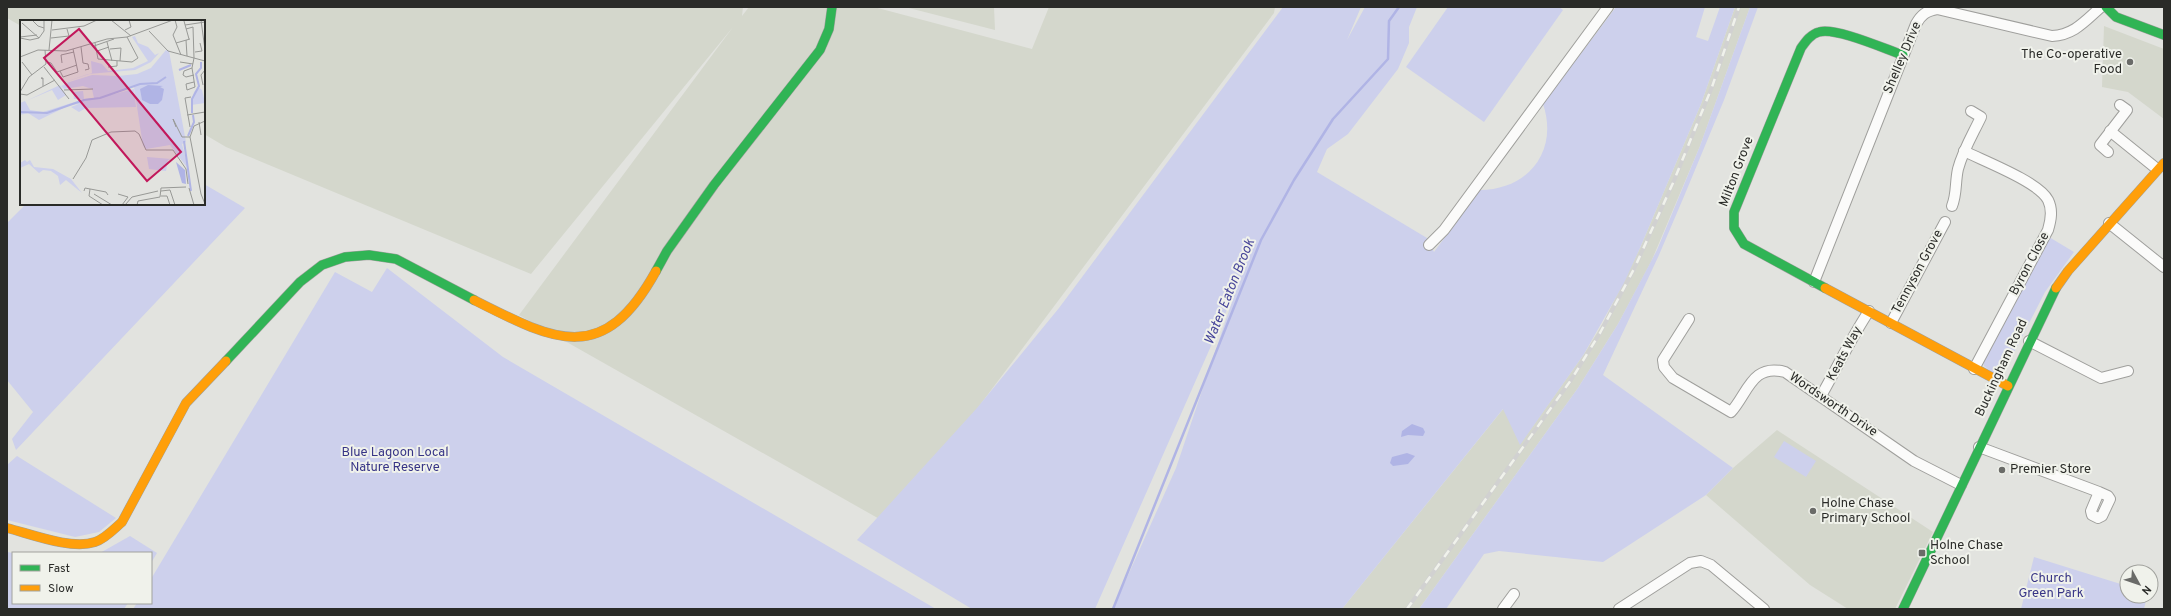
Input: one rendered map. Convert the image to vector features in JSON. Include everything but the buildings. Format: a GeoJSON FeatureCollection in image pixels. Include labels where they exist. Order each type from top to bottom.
{"type":"FeatureCollection","features":[{"type":"Feature","properties":{"kind":"street"},"geometry":{"type":"LineString","coordinates":[[7,528],[64,542],[86,543],[95,542],[111,532],[122,522],[186,403],[300,282],[315,268],[329,261],[348,256],[379,256],[396,259],[527,326],[552,335],[576,338],[592,336],[609,327],[627,312],[651,280],[667,251],[714,185],[820,50],[829,29],[832,7]]}},
{"type":"Feature","properties":{"kind":"street"},"geometry":{"type":"LineString","coordinates":[[1429,244],[1444,230],[1608,7]]}},
{"type":"Feature","properties":{"kind":"street","name":"Shelley Drive"},"geometry":{"type":"LineString","coordinates":[[1814,282],[1903,55],[1916,24],[1928,10],[1937,9],[2052,36],[2073,32],[2101,7]]}},
{"type":"Feature","properties":{"kind":"street"},"geometry":{"type":"LineString","coordinates":[[2106,7],[2116,17],[2164,35]]}},
{"type":"Feature","properties":{"kind":"street","name":"Milton Grove"},"geometry":{"type":"LineString","coordinates":[[1903,55],[1834,31],[1824,30],[1814,33],[1807,39],[1801,48],[1734,212],[1732,222],[1735,233],[1740,241],[1974,369],[2008,386]]}},
{"type":"Feature","properties":{"kind":"street"},"geometry":{"type":"LineString","coordinates":[[2108,152],[2100,145],[2127,110],[2120,105]]}},
{"type":"Feature","properties":{"kind":"street"},"geometry":{"type":"LineString","coordinates":[[1952,206],[1955,199],[1958,170],[1964,151],[1981,117],[1971,111]]}},
{"type":"Feature","properties":{"kind":"street"},"geometry":{"type":"LineString","coordinates":[[2110,131],[2161,166]]}},
{"type":"Feature","properties":{"kind":"street","name":"Byron Close"},"geometry":{"type":"LineString","coordinates":[[1964,151],[2035,186],[2049,201],[2051,210],[2048,230],[1974,369]]}},
{"type":"Feature","properties":{"kind":"street","name":"Buckingham Road"},"geometry":{"type":"LineString","coordinates":[[1904,609],[2051,295],[2068,271],[2161,166]]}},
{"type":"Feature","properties":{"kind":"street","name":"Tennyson Grove"},"geometry":{"type":"LineString","coordinates":[[1891,323],[1945,222]]}},
{"type":"Feature","properties":{"kind":"street"},"geometry":{"type":"LineString","coordinates":[[2109,223],[2164,267]]}},
{"type":"Feature","properties":{"kind":"street","name":"Keats Way"},"geometry":{"type":"LineString","coordinates":[[1821,396],[1840,365],[1854,334],[1869,311]]}},
{"type":"Feature","properties":{"kind":"street","name":"Wordsworth Drive"},"geometry":{"type":"LineString","coordinates":[[1690,319],[1666,353],[1663,360],[1664,367],[1672,378],[1731,412],[1758,375],[1766,371],[1776,370],[1785,372],[1914,461],[1961,485]]}},
{"type":"Feature","properties":{"kind":"street"},"geometry":{"type":"LineString","coordinates":[[2029,341],[2101,378],[2128,371]]}},
{"type":"Feature","properties":{"kind":"street"},"geometry":{"type":"LineString","coordinates":[[1979,447],[2099,492]]}},
{"type":"Feature","properties":{"kind":"street"},"geometry":{"type":"LineString","coordinates":[[1622,608],[1690,563],[1701,561],[1711,565],[1764,609]]}},
{"type":"Feature","properties":{"kind":"street"},"geometry":{"type":"LineString","coordinates":[[1503,609],[1514,594]]}},
{"type":"Feature","properties":{"kind":"shaded area"},"geometry":{"type":"Polygon","coordinates":[[[7,7],[743,7],[742,16],[749,7],[874,7],[1032,49],[1049,7],[1275,7],[1274,13],[890,525],[519,315],[733,27],[531,274],[226,147],[205,135],[205,20],[20,20],[20,25],[7,18],[7,7]]]}},
{"type":"Feature","properties":{"kind":"shaded area"},"geometry":{"type":"Polygon","coordinates":[[[905,7],[994,7],[995,30],[905,7]]]}},
{"type":"Feature","properties":{"kind":"shaded area"},"geometry":{"type":"Polygon","coordinates":[[[1735,7],[1750,7],[1700,146],[1651,262],[1618,324],[1578,388],[1419,609],[1342,609],[1504,408],[1520,444],[1584,354],[1603,323],[1640,248],[1701,104],[1735,7]]]}},
{"type":"Feature","properties":{"kind":"shaded area"},"geometry":{"type":"Polygon","coordinates":[[[2104,26],[2164,49],[2164,119],[2128,92],[2102,87],[2104,26]]]}},
{"type":"Feature","properties":{"kind":"shaded area","name":"Holne Chase Primary School"},"geometry":{"type":"Polygon","coordinates":[[[1777,430],[1933,532],[1895,609],[1848,609],[1810,585],[1706,495],[1733,468],[1777,430]]]}},
{"type":"Feature","properties":{"kind":"green space"},"geometry":{"type":"Polygon","coordinates":[[[1283,7],[1361,7],[1347,40],[1365,7],[1417,7],[1409,27],[1409,43],[1398,69],[1348,134],[1327,149],[1317,172],[1427,238],[1434,252],[1480,190],[1497,188],[1512,183],[1525,175],[1536,165],[1543,152],[1547,137],[1547,121],[1543,104],[1616,7],[1705,7],[1696,37],[1708,41],[1720,7],[1735,7],[1701,104],[1624,283],[1584,354],[1520,445],[1503,409],[1342,609],[1113,609],[1176,468],[1237,287],[1095,609],[972,609],[857,540],[977,408],[1059,308],[1283,7]]]}},
{"type":"Feature","properties":{"kind":"green space"},"geometry":{"type":"Polygon","coordinates":[[[1448,7],[1559,7],[1563,10],[1484,122],[1406,67],[1448,7]]]}},
{"type":"Feature","properties":{"kind":"green space"},"geometry":{"type":"Polygon","coordinates":[[[1750,7],[1758,7],[1724,100],[1659,255],[1603,375],[1733,468],[1706,495],[1603,562],[1499,551],[1484,554],[1446,609],[1419,609],[1578,388],[1618,324],[1657,250],[1700,146],[1750,7]]]}},
{"type":"Feature","properties":{"kind":"green space"},"geometry":{"type":"Polygon","coordinates":[[[205,185],[245,208],[16,450],[12,439],[33,412],[7,380],[7,223],[25,205],[205,205],[205,185]]]}},
{"type":"Feature","properties":{"kind":"green space"},"geometry":{"type":"Polygon","coordinates":[[[2049,237],[2074,252],[2045,292],[2003,374],[1997,376],[1984,366],[1983,361],[2049,237]]]}},
{"type":"Feature","properties":{"kind":"green space","name":"Blue Lagoon Local Nature Reserve"},"geometry":{"type":"Polygon","coordinates":[[[387,268],[503,357],[936,609],[133,609],[136,604],[152,604],[152,577],[335,272],[372,292],[387,268]]]}},
{"type":"Feature","properties":{"kind":"green space"},"geometry":{"type":"Polygon","coordinates":[[[1784,441],[1816,461],[1806,477],[1774,457],[1784,441]]]}},
{"type":"Feature","properties":{"kind":"green space"},"geometry":{"type":"Polygon","coordinates":[[[17,456],[116,518],[99,532],[75,537],[7,520],[7,465],[17,456]]]}},
{"type":"Feature","properties":{"kind":"green space"},"geometry":{"type":"Polygon","coordinates":[[[130,536],[157,553],[152,561],[152,552],[102,552],[130,536]]]}},
{"type":"Feature","properties":{"kind":"green space"},"geometry":{"type":"Polygon","coordinates":[[[7,552],[12,553],[12,604],[127,604],[124,609],[7,609],[7,552]]]}},
{"type":"Feature","properties":{"kind":"green space","name":"Church Green Park"},"geometry":{"type":"Polygon","coordinates":[[[2034,557],[2119,584],[2119,604],[2145,604],[2144,609],[2021,609],[2034,557]]]}},
{"type":"Feature","properties":{"kind":"water"},"geometry":{"type":"Polygon","coordinates":[[[1412,424],[1423,428],[1425,432],[1423,436],[1408,435],[1401,437],[1402,431],[1412,424]]]}},
{"type":"Feature","properties":{"kind":"water"},"geometry":{"type":"Polygon","coordinates":[[[1407,453],[1415,456],[1408,464],[1393,466],[1390,463],[1392,457],[1407,453]]]}},
{"type":"Feature","properties":{"kind":"waterway","name":"Water Eaton Brook"},"geometry":{"type":"LineString","coordinates":[[1113,609],[1261,240],[1294,180],[1333,119],[1388,59],[1389,21],[1399,7]]}},
{"type":"Feature","properties":{"kind":"railway"},"geometry":{"type":"LineString","coordinates":[[1407,609],[1571,380],[1600,333],[1634,269],[1673,183],[1712,87],[1739,7]]}},
{"type":"Feature","properties":{"kind":"traffic: fast"},"geometry":{"type":"LineString","coordinates":[[656,271],[667,251],[714,185],[820,50],[829,29],[832,7]]}},
{"type":"Feature","properties":{"kind":"traffic: fast"},"geometry":{"type":"LineString","coordinates":[[2106,7],[2116,17],[2164,35]]}},
{"type":"Feature","properties":{"kind":"traffic: fast"},"geometry":{"type":"LineString","coordinates":[[1825,288],[1744,244],[1734,228],[1734,212],[1801,48],[1809,38],[1819,32],[1827,31],[1861,39],[1903,55]]}},
{"type":"Feature","properties":{"kind":"traffic: fast"},"geometry":{"type":"LineString","coordinates":[[226,361],[300,282],[322,265],[345,257],[369,255],[396,259],[474,300]]}},
{"type":"Feature","properties":{"kind":"traffic: fast"},"geometry":{"type":"LineString","coordinates":[[1903,609],[2056,288]]}},
{"type":"Feature","properties":{"kind":"traffic: slow"},"geometry":{"type":"LineString","coordinates":[[2056,288],[2068,271],[2164,163]]}},
{"type":"Feature","properties":{"kind":"traffic: slow"},"geometry":{"type":"LineString","coordinates":[[474,300],[529,326],[553,334],[576,337],[596,333],[617,322],[636,301],[656,271]]}},
{"type":"Feature","properties":{"kind":"traffic: slow"},"geometry":{"type":"LineString","coordinates":[[1825,288],[2008,386]]}},
{"type":"Feature","properties":{"kind":"traffic: slow"},"geometry":{"type":"LineString","coordinates":[[7,528],[63,543],[74,544],[95,542],[106,536],[122,522],[186,403],[226,361]]}},
{"type":"Feature","properties":{"kind":"place","name":"The Co-operative Food"},"geometry":{"type":"Point","coordinates":[2130,62]}},
{"type":"Feature","properties":{"kind":"place","name":"Premier Store"},"geometry":{"type":"Point","coordinates":[2002,470]}},
{"type":"Feature","properties":{"kind":"place","name":"Holne Chase Primary School"},"geometry":{"type":"Point","coordinates":[1813,511]}},
{"type":"Feature","properties":{"kind":"place","name":"Holne Chase School"},"geometry":{"type":"Point","coordinates":[1922,553]}}]}
